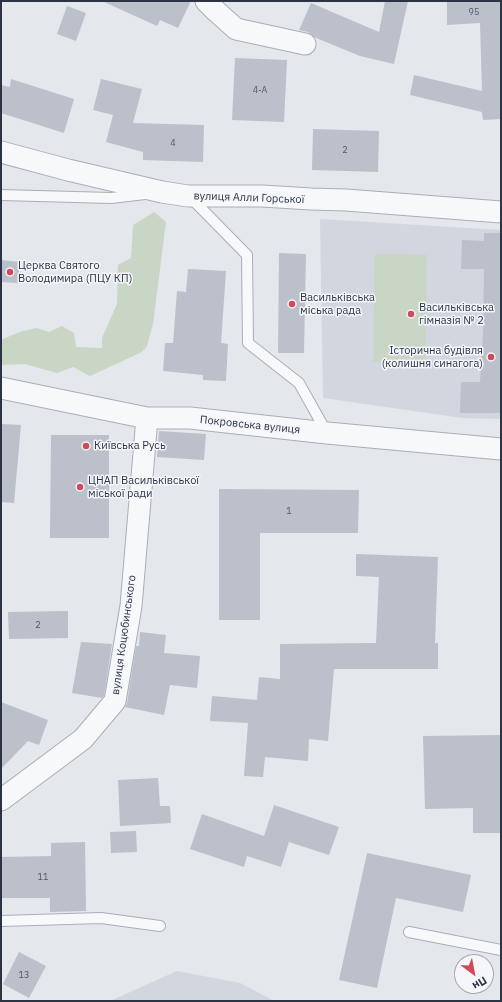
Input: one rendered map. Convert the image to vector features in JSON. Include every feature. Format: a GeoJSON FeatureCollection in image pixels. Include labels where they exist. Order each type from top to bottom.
{"type":"FeatureCollection","features":[{"type":"Feature","properties":{"kind":"street"},"geometry":{"type":"LineString","coordinates":[[206,1],[236,29],[305,44]]}},
{"type":"Feature","properties":{"kind":"street","name":"вулиця Алли Горської"},"geometry":{"type":"LineString","coordinates":[[1,152],[68,170],[162,192],[188,196],[262,196],[346,200],[501,212]]}},
{"type":"Feature","properties":{"kind":"street","name":"Покровська вулиця"},"geometry":{"type":"LineString","coordinates":[[1,388],[147,418],[190,418],[501,450]]}},
{"type":"Feature","properties":{"kind":"street","name":"вулиця Коцюбинського"},"geometry":{"type":"LineString","coordinates":[[1,800],[83,739],[115,701],[131,606],[147,418]]}},
{"type":"Feature","properties":{"kind":"lane"},"geometry":{"type":"LineString","coordinates":[[1,195],[111,198],[162,192]]}},
{"type":"Feature","properties":{"kind":"lane"},"geometry":{"type":"LineString","coordinates":[[188,196],[247,255],[248,343],[299,382],[327,433]]}},
{"type":"Feature","properties":{"kind":"lane"},"geometry":{"type":"LineString","coordinates":[[1,922],[101,918],[160,926]]}},
{"type":"Feature","properties":{"kind":"lane"},"geometry":{"type":"LineString","coordinates":[[409,932],[501,950]]}},
{"type":"Feature","properties":{"kind":"shaded area","name":"Васильківська гімназія № 2"},"geometry":{"type":"Polygon","coordinates":[[[320,219],[501,230],[501,419],[462,418],[323,398],[320,219]]]}},
{"type":"Feature","properties":{"kind":"shaded area"},"geometry":{"type":"Polygon","coordinates":[[[177,971],[240,983],[274,1001],[110,1001],[177,971]]]}},
{"type":"Feature","properties":{"kind":"green space"},"geometry":{"type":"Polygon","coordinates":[[[154,212],[166,222],[153,324],[147,346],[142,352],[90,376],[73,367],[57,373],[25,364],[1,365],[1,340],[19,332],[36,328],[49,332],[62,326],[74,333],[76,347],[102,348],[102,338],[117,304],[118,265],[131,258],[133,225],[154,212]]]}},
{"type":"Feature","properties":{"kind":"green space"},"geometry":{"type":"Polygon","coordinates":[[[375,254],[427,255],[425,363],[373,362],[375,254]]]}},
{"type":"Feature","properties":{"kind":"building"},"geometry":{"type":"Polygon","coordinates":[[[102,1],[191,1],[178,28],[160,20],[157,26],[102,1]]]}},
{"type":"Feature","properties":{"kind":"building"},"geometry":{"type":"Polygon","coordinates":[[[385,1],[408,1],[394,64],[360,56],[314,37],[308,32],[299,30],[311,3],[379,32],[385,1]]]}},
{"type":"Feature","properties":{"kind":"building"},"geometry":{"type":"Polygon","coordinates":[[[447,1],[501,1],[501,119],[483,120],[482,112],[410,95],[414,75],[482,91],[480,23],[447,25],[447,1]]]}},
{"type":"Feature","properties":{"kind":"building"},"geometry":{"type":"Polygon","coordinates":[[[67,6],[86,13],[76,41],[57,34],[67,6]]]}},
{"type":"Feature","properties":{"kind":"building"},"geometry":{"type":"Polygon","coordinates":[[[235,58],[287,60],[284,122],[232,120],[235,58]]]}},
{"type":"Feature","properties":{"kind":"building"},"geometry":{"type":"Polygon","coordinates":[[[11,79],[74,99],[64,133],[1,113],[1,85],[10,87],[11,79]]]}},
{"type":"Feature","properties":{"kind":"building"},"geometry":{"type":"Polygon","coordinates":[[[101,79],[142,89],[133,123],[204,125],[203,162],[143,160],[143,152],[106,142],[113,115],[93,110],[101,79]]]}},
{"type":"Feature","properties":{"kind":"building"},"geometry":{"type":"Polygon","coordinates":[[[313,129],[379,131],[378,172],[312,170],[313,129]]]}},
{"type":"Feature","properties":{"kind":"building"},"geometry":{"type":"Polygon","coordinates":[[[484,233],[501,233],[501,413],[460,413],[461,382],[480,382],[483,333],[484,269],[461,269],[462,240],[484,241],[484,233]]]}},
{"type":"Feature","properties":{"kind":"building","name":"Васильківська міська рада"},"geometry":{"type":"Polygon","coordinates":[[[279,253],[306,254],[304,353],[278,353],[279,253]]]}},
{"type":"Feature","properties":{"kind":"building","name":"Церква Святого Володимира (ПЦУ КП)"},"geometry":{"type":"Polygon","coordinates":[[[1,260],[20,262],[18,283],[1,282],[1,260]]]}},
{"type":"Feature","properties":{"kind":"building"},"geometry":{"type":"Polygon","coordinates":[[[188,269],[226,271],[221,343],[228,344],[226,381],[203,380],[203,375],[163,371],[165,343],[173,343],[177,291],[186,292],[188,269]]]}},
{"type":"Feature","properties":{"kind":"building"},"geometry":{"type":"Polygon","coordinates":[[[1,424],[21,425],[14,503],[1,502],[1,424]]]}},
{"type":"Feature","properties":{"kind":"building"},"geometry":{"type":"Polygon","coordinates":[[[159,431],[206,434],[204,460],[157,457],[159,431]]]}},
{"type":"Feature","properties":{"kind":"building","name":"ЦНАП Васильківської міської ради"},"geometry":{"type":"Polygon","coordinates":[[[51,435],[109,435],[109,538],[50,538],[51,435]]]}},
{"type":"Feature","properties":{"kind":"building"},"geometry":{"type":"Polygon","coordinates":[[[219,489],[359,490],[358,533],[260,533],[260,620],[219,620],[219,489]]]}},
{"type":"Feature","properties":{"kind":"building"},"geometry":{"type":"Polygon","coordinates":[[[356,554],[438,557],[435,643],[438,643],[438,669],[334,669],[328,741],[309,739],[308,761],[265,757],[263,777],[244,776],[248,723],[210,721],[212,696],[257,700],[259,677],[280,679],[280,644],[376,643],[379,577],[356,576],[356,554]]]}},
{"type":"Feature","properties":{"kind":"building"},"geometry":{"type":"Polygon","coordinates":[[[68,611],[68,638],[9,639],[8,612],[68,611]]]}},
{"type":"Feature","properties":{"kind":"building"},"geometry":{"type":"Polygon","coordinates":[[[140,632],[166,635],[164,653],[200,656],[197,688],[170,685],[164,715],[125,707],[127,703],[136,646],[139,646],[140,632]]]}},
{"type":"Feature","properties":{"kind":"building"},"geometry":{"type":"Polygon","coordinates":[[[81,642],[112,644],[104,696],[102,698],[72,693],[81,642]]]}},
{"type":"Feature","properties":{"kind":"building"},"geometry":{"type":"Polygon","coordinates":[[[1,702],[48,720],[39,745],[28,741],[1,769],[1,702]]]}},
{"type":"Feature","properties":{"kind":"building"},"geometry":{"type":"Polygon","coordinates":[[[501,735],[501,833],[473,833],[473,808],[425,809],[423,736],[501,735]]]}},
{"type":"Feature","properties":{"kind":"building"},"geometry":{"type":"Polygon","coordinates":[[[158,778],[160,806],[170,806],[171,823],[120,826],[118,780],[158,778]]]}},
{"type":"Feature","properties":{"kind":"building"},"geometry":{"type":"Polygon","coordinates":[[[274,805],[339,827],[329,855],[289,842],[281,867],[247,856],[244,867],[190,849],[202,814],[264,836],[274,805]]]}},
{"type":"Feature","properties":{"kind":"building"},"geometry":{"type":"Polygon","coordinates":[[[136,831],[137,852],[111,853],[110,832],[136,831]]]}},
{"type":"Feature","properties":{"kind":"building"},"geometry":{"type":"Polygon","coordinates":[[[85,842],[86,911],[50,912],[50,898],[1,898],[1,857],[51,856],[51,843],[85,842]]]}},
{"type":"Feature","properties":{"kind":"building"},"geometry":{"type":"Polygon","coordinates":[[[367,853],[471,875],[463,912],[396,898],[377,988],[339,980],[367,853]]]}},
{"type":"Feature","properties":{"kind":"building"},"geometry":{"type":"Polygon","coordinates":[[[19,952],[46,966],[29,998],[3,984],[19,952]]]}},
{"type":"Feature","properties":{"kind":"place","name":"Церква Святого Володимира (ПЦУ КП)"},"geometry":{"type":"Point","coordinates":[10,272]}},
{"type":"Feature","properties":{"kind":"place","name":"Васильківська міська рада"},"geometry":{"type":"Point","coordinates":[292,304]}},
{"type":"Feature","properties":{"kind":"place","name":"Васильківська гімназія № 2"},"geometry":{"type":"Point","coordinates":[411,314]}},
{"type":"Feature","properties":{"kind":"place","name":"Історична будівля (колишня синагога)"},"geometry":{"type":"Point","coordinates":[491,357]}},
{"type":"Feature","properties":{"kind":"place","name":"Київська Русь"},"geometry":{"type":"Point","coordinates":[86,446]}},
{"type":"Feature","properties":{"kind":"place","name":"ЦНАП Васильківської міської ради"},"geometry":{"type":"Point","coordinates":[80,487]}}]}
